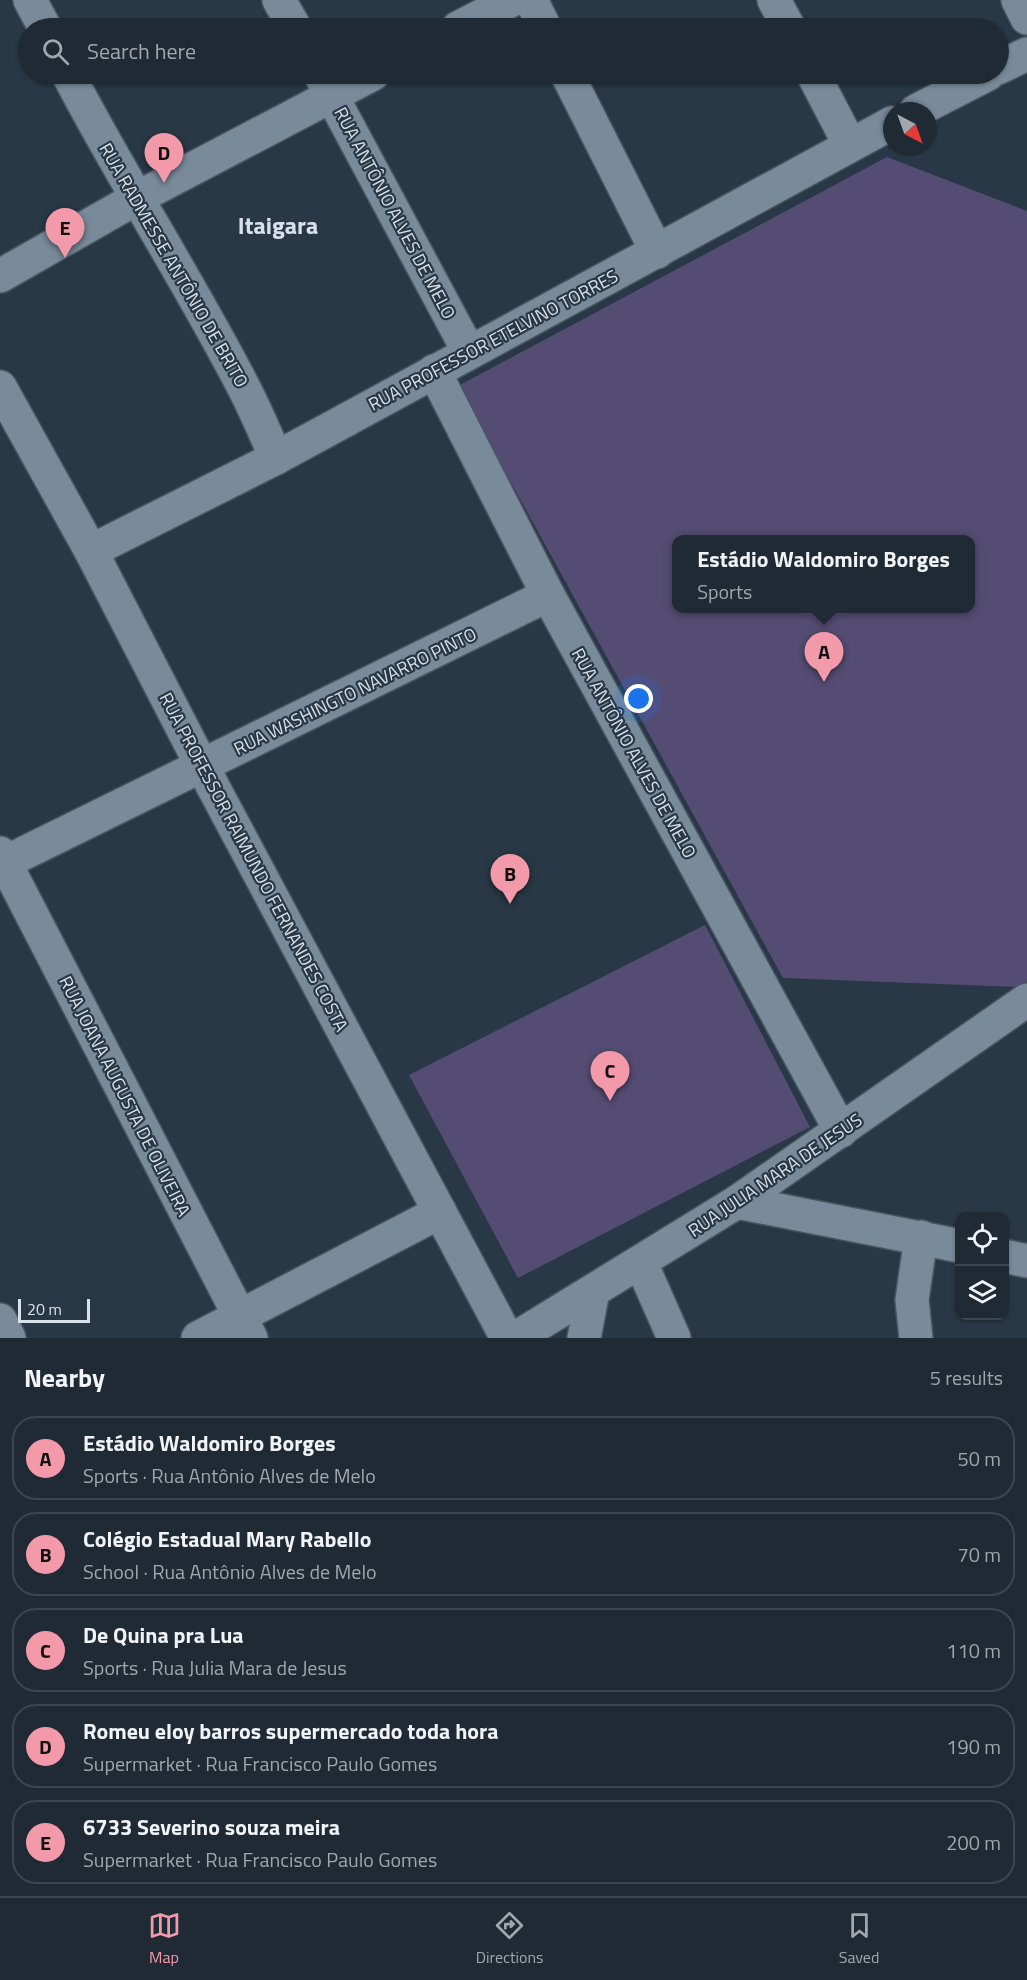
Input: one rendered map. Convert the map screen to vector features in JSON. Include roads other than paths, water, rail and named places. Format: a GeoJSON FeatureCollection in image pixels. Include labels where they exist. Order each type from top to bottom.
{"type":"FeatureCollection","features":[{"type":"Feature","properties":{"kind":"street"},"geometry":{"type":"LineString","coordinates":[[30,0],[40,18]]}},
{"type":"Feature","properties":{"kind":"street"},"geometry":{"type":"LineString","coordinates":[[279,0],[289,18]]}},
{"type":"Feature","properties":{"kind":"street"},"geometry":{"type":"LineString","coordinates":[[477,18],[512,0]]}},
{"type":"Feature","properties":{"kind":"street"},"geometry":{"type":"LineString","coordinates":[[531,0],[540,18]]}},
{"type":"Feature","properties":{"kind":"street"},"geometry":{"type":"LineString","coordinates":[[774,0],[784,18]]}},
{"type":"Feature","properties":{"kind":"street"},"geometry":{"type":"LineString","coordinates":[[1018,0],[1027,18]]}},
{"type":"Feature","properties":{"kind":"street"},"geometry":{"type":"LineString","coordinates":[[1009,63],[1027,54]]}},
{"type":"Feature","properties":{"kind":"street","name":"RUA RADMESSE ANTÔNIO DE BRITO"},"geometry":{"type":"LineString","coordinates":[[73,84],[103,141],[240,380],[276,458]]}},
{"type":"Feature","properties":{"kind":"street"},"geometry":{"type":"LineString","coordinates":[[572,84],[657,252]]}},
{"type":"Feature","properties":{"kind":"street"},"geometry":{"type":"LineString","coordinates":[[818,84],[850,145]]}},
{"type":"Feature","properties":{"kind":"street"},"geometry":{"type":"LineString","coordinates":[[934,102],[969,84]]}},
{"type":"Feature","properties":{"kind":"street"},"geometry":{"type":"LineString","coordinates":[[0,276],[137,198],[326,85]]}},
{"type":"Feature","properties":{"kind":"street","name":"RUA ANTÔNIO ALVES DE MELO"},"geometry":{"type":"LineString","coordinates":[[326,85],[469,352]]}},
{"type":"Feature","properties":{"kind":"street","name":"RUA PROFESSOR ETELVINO TORRES"},"geometry":{"type":"LineString","coordinates":[[90,551],[276,458],[883,128]]}},
{"type":"Feature","properties":{"kind":"street","name":"RUA ANTÔNIO ALVES DE MELO"},"geometry":{"type":"LineString","coordinates":[[434,371],[548,596],[841,1131]]}},
{"type":"Feature","properties":{"kind":"street","name":"RUA PROFESSOR RAIMUNDO FERNANDES COSTA"},"geometry":{"type":"LineString","coordinates":[[0,387],[90,551],[507,1338]]}},
{"type":"Feature","properties":{"kind":"street","name":"RUA WASHINGTO NAVARRO PINTO"},"geometry":{"type":"LineString","coordinates":[[2,860],[202,766],[548,596]]}},
{"type":"Feature","properties":{"kind":"street","name":"RUA JOANA AUGUSTA DE OLIVEIRA"},"geometry":{"type":"LineString","coordinates":[[2,860],[245,1327]]}},
{"type":"Feature","properties":{"kind":"street","name":"RUA JULIA MARA DE JESUS"},"geometry":{"type":"LineString","coordinates":[[516,1338],[737,1202],[1027,1000]]}},
{"type":"Feature","properties":{"kind":"street"},"geometry":{"type":"LineString","coordinates":[[737,1202],[955,1245]]}},
{"type":"Feature","properties":{"kind":"street"},"geometry":{"type":"LineString","coordinates":[[198,1338],[245,1327],[440,1212]]}},
{"type":"Feature","properties":{"kind":"street"},"geometry":{"type":"LineString","coordinates":[[916,1338],[912,1300],[921,1238]]}},
{"type":"Feature","properties":{"kind":"street"},"geometry":{"type":"LineString","coordinates":[[1009,1257],[1027,1261]]}},
{"type":"Feature","properties":{"kind":"street"},"geometry":{"type":"LineString","coordinates":[[641,1263],[674,1338]]}},
{"type":"Feature","properties":{"kind":"street"},"geometry":{"type":"LineString","coordinates":[[584,1338],[593,1291]]}},
{"type":"Feature","properties":{"kind":"street"},"geometry":{"type":"LineString","coordinates":[[0,1320],[9,1338]]}},
{"type":"Feature","properties":{"kind":"place","name":"Romeu eloy barros supermercado toda hora"},"geometry":{"type":"Point","coordinates":[164,183]}},
{"type":"Feature","properties":{"kind":"place","name":"6733 Severino souza meira"},"geometry":{"type":"Point","coordinates":[65,258]}},
{"type":"Feature","properties":{"kind":"place","name":"Estádio Waldomiro Borges"},"geometry":{"type":"Point","coordinates":[824,682]}},
{"type":"Feature","properties":{"kind":"place","name":"Colégio Estadual Mary Rabello"},"geometry":{"type":"Point","coordinates":[510,904]}},
{"type":"Feature","properties":{"kind":"place","name":"De Quina pra Lua"},"geometry":{"type":"Point","coordinates":[610,1101]}},
{"type":"Feature","properties":{"kind":"district","name":"Itaigara"},"geometry":{"type":"Point","coordinates":[278,225]}}]}
